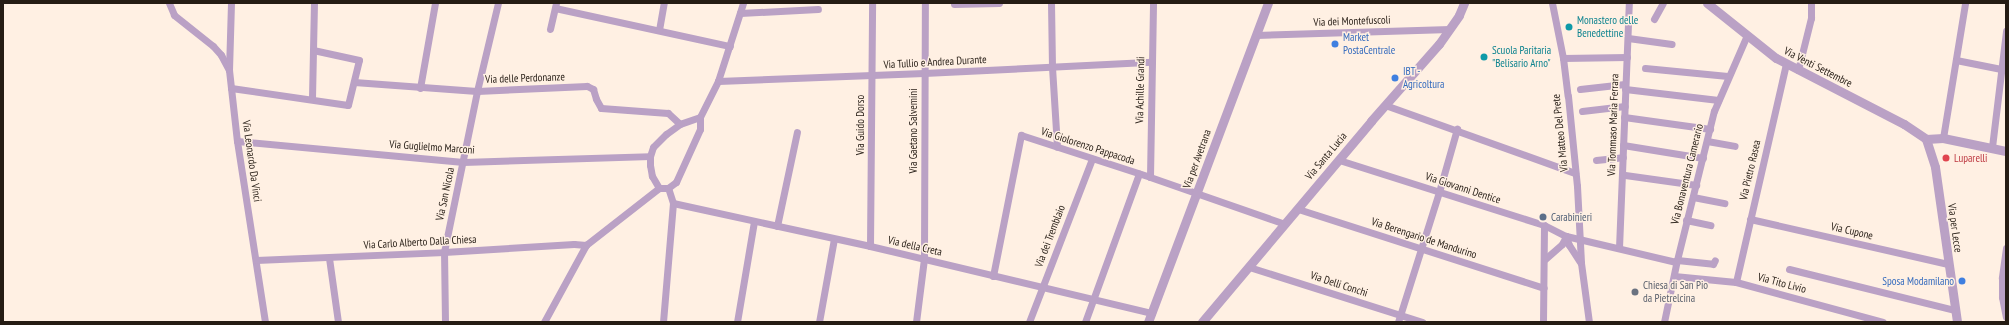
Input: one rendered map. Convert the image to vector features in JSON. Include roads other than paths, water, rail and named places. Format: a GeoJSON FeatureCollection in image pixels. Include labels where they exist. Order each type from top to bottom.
{"type":"FeatureCollection","features":[{"type":"Feature","properties":{"kind":"street"},"geometry":{"type":"LineString","coordinates":[[169,3],[174,15],[213,46],[221,55],[229,70]]}},
{"type":"Feature","properties":{"kind":"street","name":"Via Leonardo Da Vinci"},"geometry":{"type":"LineString","coordinates":[[231,3],[229,70],[237,141],[265,322]]}},
{"type":"Feature","properties":{"kind":"street"},"geometry":{"type":"LineString","coordinates":[[312,98],[314,3]]}},
{"type":"Feature","properties":{"kind":"street"},"geometry":{"type":"LineString","coordinates":[[420,88],[435,3]]}},
{"type":"Feature","properties":{"kind":"street","name":"Via San Nicola"},"geometry":{"type":"LineString","coordinates":[[444,322],[442,262],[477,91],[498,3]]}},
{"type":"Feature","properties":{"kind":"street"},"geometry":{"type":"LineString","coordinates":[[659,30],[664,3]]}},
{"type":"Feature","properties":{"kind":"street"},"geometry":{"type":"LineString","coordinates":[[544,322],[586,245],[659,188],[668,188],[676,182],[700,129],[700,117],[718,81],[743,3]]}},
{"type":"Feature","properties":{"kind":"street","name":"Via Guido Dorso"},"geometry":{"type":"LineString","coordinates":[[870,246],[872,3]]}},
{"type":"Feature","properties":{"kind":"street","name":"Via Gaetano Salvemini"},"geometry":{"type":"LineString","coordinates":[[916,322],[924,259],[924,3]]}},
{"type":"Feature","properties":{"kind":"street"},"geometry":{"type":"LineString","coordinates":[[954,4],[999,3]]}},
{"type":"Feature","properties":{"kind":"street"},"geometry":{"type":"LineString","coordinates":[[1051,3],[1052,67],[1057,147]]}},
{"type":"Feature","properties":{"kind":"street","name":"Via Achille Grandi"},"geometry":{"type":"LineString","coordinates":[[1150,177],[1153,3]]}},
{"type":"Feature","properties":{"kind":"street","name":"Via per Avetrana"},"geometry":{"type":"LineString","coordinates":[[1148,322],[1198,193],[1268,3]]}},
{"type":"Feature","properties":{"kind":"street","name":"Via Santa Lucia"},"geometry":{"type":"LineString","coordinates":[[1202,322],[1385,105],[1439,44],[1459,15],[1464,3]]}},
{"type":"Feature","properties":{"kind":"street","name":"Via Matteo Del Prete"},"geometry":{"type":"LineString","coordinates":[[1552,3],[1563,58],[1575,173],[1581,263],[1592,321]]}},
{"type":"Feature","properties":{"kind":"street","name":"Via Tommaso Maria Ferrara"},"geometry":{"type":"LineString","coordinates":[[1619,248],[1629,3]]}},
{"type":"Feature","properties":{"kind":"street"},"geometry":{"type":"LineString","coordinates":[[1654,18],[1663,3]]}},
{"type":"Feature","properties":{"kind":"street","name":"Via Venti Settembre"},"geometry":{"type":"LineString","coordinates":[[1707,3],[1776,58],[1898,120],[1926,139]]}},
{"type":"Feature","properties":{"kind":"street"},"geometry":{"type":"LineString","coordinates":[[1798,70],[1811,18],[1812,3]]}},
{"type":"Feature","properties":{"kind":"street"},"geometry":{"type":"LineString","coordinates":[[1943,138],[1965,3]]}},
{"type":"Feature","properties":{"kind":"street"},"geometry":{"type":"LineString","coordinates":[[550,29],[555,5],[730,46]]}},
{"type":"Feature","properties":{"kind":"street"},"geometry":{"type":"LineString","coordinates":[[740,12],[818,9]]}},
{"type":"Feature","properties":{"kind":"street","name":"Via dei Montefuscoli"},"geometry":{"type":"LineString","coordinates":[[1256,35],[1450,29]]}},
{"type":"Feature","properties":{"kind":"street"},"geometry":{"type":"LineString","coordinates":[[1992,147],[2003,69],[2006,30]]}},
{"type":"Feature","properties":{"kind":"street","name":"Via Bonaventura Camerario"},"geometry":{"type":"LineString","coordinates":[[1664,322],[1676,261],[1718,100],[1746,35]]}},
{"type":"Feature","properties":{"kind":"street"},"geometry":{"type":"LineString","coordinates":[[1628,38],[1672,44]]}},
{"type":"Feature","properties":{"kind":"street"},"geometry":{"type":"LineString","coordinates":[[231,88],[312,98],[348,105],[359,60],[313,50]]}},
{"type":"Feature","properties":{"kind":"street"},"geometry":{"type":"LineString","coordinates":[[1563,58],[1627,58]]}},
{"type":"Feature","properties":{"kind":"street"},"geometry":{"type":"LineString","coordinates":[[1956,60],[2003,69]]}},
{"type":"Feature","properties":{"kind":"street","name":"Via Tullio e Andrea Durante"},"geometry":{"type":"LineString","coordinates":[[718,81],[1152,62]]}},
{"type":"Feature","properties":{"kind":"street","name":"Via Pietro Rasea"},"geometry":{"type":"LineString","coordinates":[[1736,282],[1786,64]]}},
{"type":"Feature","properties":{"kind":"street"},"geometry":{"type":"LineString","coordinates":[[1646,68],[1728,76]]}},
{"type":"Feature","properties":{"kind":"street","name":"Via delle Perdonanze"},"geometry":{"type":"LineString","coordinates":[[354,82],[477,91],[590,87],[601,108],[668,113],[680,124]]}},
{"type":"Feature","properties":{"kind":"street"},"geometry":{"type":"LineString","coordinates":[[1580,89],[1625,87],[1718,100]]}},
{"type":"Feature","properties":{"kind":"street"},"geometry":{"type":"LineString","coordinates":[[1385,105],[1575,173]]}},
{"type":"Feature","properties":{"kind":"street"},"geometry":{"type":"LineString","coordinates":[[1582,111],[1625,106]]}},
{"type":"Feature","properties":{"kind":"street"},"geometry":{"type":"LineString","coordinates":[[659,188],[652,176],[650,156],[653,147],[666,134],[680,124],[700,117]]}},
{"type":"Feature","properties":{"kind":"street"},"geometry":{"type":"LineString","coordinates":[[1624,118],[1710,129]]}},
{"type":"Feature","properties":{"kind":"street"},"geometry":{"type":"LineString","coordinates":[[1399,318],[1457,130]]}},
{"type":"Feature","properties":{"kind":"street"},"geometry":{"type":"LineString","coordinates":[[777,226],[797,132]]}},
{"type":"Feature","properties":{"kind":"street","name":"Via Giolorenzo Pappacoda"},"geometry":{"type":"LineString","coordinates":[[993,276],[1021,135],[1198,193],[1285,224]]}},
{"type":"Feature","properties":{"kind":"street"},"geometry":{"type":"LineString","coordinates":[[1926,139],[1943,138],[1992,147],[2005,151]]}},
{"type":"Feature","properties":{"kind":"street","name":"Via per Lecce"},"geometry":{"type":"LineString","coordinates":[[1926,139],[1935,167],[1957,322]]}},
{"type":"Feature","properties":{"kind":"street","name":"Via Guglielmo Marconi"},"geometry":{"type":"LineString","coordinates":[[237,141],[463,162],[650,156]]}},
{"type":"Feature","properties":{"kind":"street"},"geometry":{"type":"LineString","coordinates":[[1707,141],[1735,146]]}},
{"type":"Feature","properties":{"kind":"street"},"geometry":{"type":"LineString","coordinates":[[1623,145],[1703,158]]}},
{"type":"Feature","properties":{"kind":"street"},"geometry":{"type":"LineString","coordinates":[[1596,160],[1623,157]]}},
{"type":"Feature","properties":{"kind":"street","name":"Via dei Tremblaio"},"geometry":{"type":"LineString","coordinates":[[1029,322],[1092,158]]}},
{"type":"Feature","properties":{"kind":"street","name":"Via Giovanni Dentice"},"geometry":{"type":"LineString","coordinates":[[1339,160],[1544,225],[1566,236],[1676,261],[1713,264],[1715,260]]}},
{"type":"Feature","properties":{"kind":"street"},"geometry":{"type":"LineString","coordinates":[[1085,322],[1139,174]]}},
{"type":"Feature","properties":{"kind":"street"},"geometry":{"type":"LineString","coordinates":[[1625,175],[1696,185]]}},
{"type":"Feature","properties":{"kind":"street"},"geometry":{"type":"LineString","coordinates":[[663,322],[674,203],[668,188]]}},
{"type":"Feature","properties":{"kind":"street"},"geometry":{"type":"LineString","coordinates":[[1693,197],[1724,203]]}},
{"type":"Feature","properties":{"kind":"street","name":"Via della Creta"},"geometry":{"type":"LineString","coordinates":[[674,203],[870,246],[1152,313]]}},
{"type":"Feature","properties":{"kind":"street","name":"Via Berengario de Mandurino"},"geometry":{"type":"LineString","coordinates":[[1298,209],[1544,288]]}},
{"type":"Feature","properties":{"kind":"street","name":"Via Cupone"},"geometry":{"type":"LineString","coordinates":[[1750,219],[1948,264]]}},
{"type":"Feature","properties":{"kind":"street"},"geometry":{"type":"LineString","coordinates":[[1686,220],[1710,225]]}},
{"type":"Feature","properties":{"kind":"street"},"geometry":{"type":"LineString","coordinates":[[737,322],[754,221]]}},
{"type":"Feature","properties":{"kind":"street"},"geometry":{"type":"LineString","coordinates":[[1543,322],[1545,259],[1544,225]]}},
{"type":"Feature","properties":{"kind":"street"},"geometry":{"type":"LineString","coordinates":[[1545,259],[1562,244],[1566,236]]}},
{"type":"Feature","properties":{"kind":"street","name":"Via Matteo Del Prete"},"geometry":{"type":"LineString","coordinates":[[1566,236],[1569,245],[1581,263]]}},
{"type":"Feature","properties":{"kind":"street"},"geometry":{"type":"LineString","coordinates":[[819,322],[834,239]]}},
{"type":"Feature","properties":{"kind":"street","name":"Via Carlo Alberto Dalla Chiesa"},"geometry":{"type":"LineString","coordinates":[[256,260],[329,258],[574,244],[586,245]]}},
{"type":"Feature","properties":{"kind":"street"},"geometry":{"type":"LineString","coordinates":[[2006,248],[2002,297],[2006,317]]}},
{"type":"Feature","properties":{"kind":"street"},"geometry":{"type":"LineString","coordinates":[[329,258],[338,322]]}},
{"type":"Feature","properties":{"kind":"street","name":"Via Delli Conchi"},"geometry":{"type":"LineString","coordinates":[[1249,267],[1399,318],[1422,322]]}},
{"type":"Feature","properties":{"kind":"street"},"geometry":{"type":"LineString","coordinates":[[1789,269],[1955,310]]}},
{"type":"Feature","properties":{"kind":"street","name":"Via Tito Livio"},"geometry":{"type":"LineString","coordinates":[[1674,276],[1736,282],[1884,322]]}},
{"type":"Feature","properties":{"kind":"street"},"geometry":{"type":"LineString","coordinates":[[1853,322],[1856,314]]}},
{"type":"Feature","properties":{"kind":"place","name":"Monastero delle Benedettine"},"geometry":{"type":"Point","coordinates":[1569,27]}},
{"type":"Feature","properties":{"kind":"place","name":"Market PostaCentrale"},"geometry":{"type":"Point","coordinates":[1335,44]}},
{"type":"Feature","properties":{"kind":"place","name":"Scuola Paritaria \"Belisario Arno\""},"geometry":{"type":"Point","coordinates":[1484,57]}},
{"type":"Feature","properties":{"kind":"place","name":"IBT - Agricoltura"},"geometry":{"type":"Point","coordinates":[1395,78]}},
{"type":"Feature","properties":{"kind":"place","name":"Luparelli"},"geometry":{"type":"Point","coordinates":[1946,158]}},
{"type":"Feature","properties":{"kind":"place","name":"Carabinieri"},"geometry":{"type":"Point","coordinates":[1543,217]}},
{"type":"Feature","properties":{"kind":"place","name":"Sposa Modamilano"},"geometry":{"type":"Point","coordinates":[1962,281]}},
{"type":"Feature","properties":{"kind":"place","name":"Chiesa di San Pio da Pietrelcina"},"geometry":{"type":"Point","coordinates":[1635,292]}}]}
